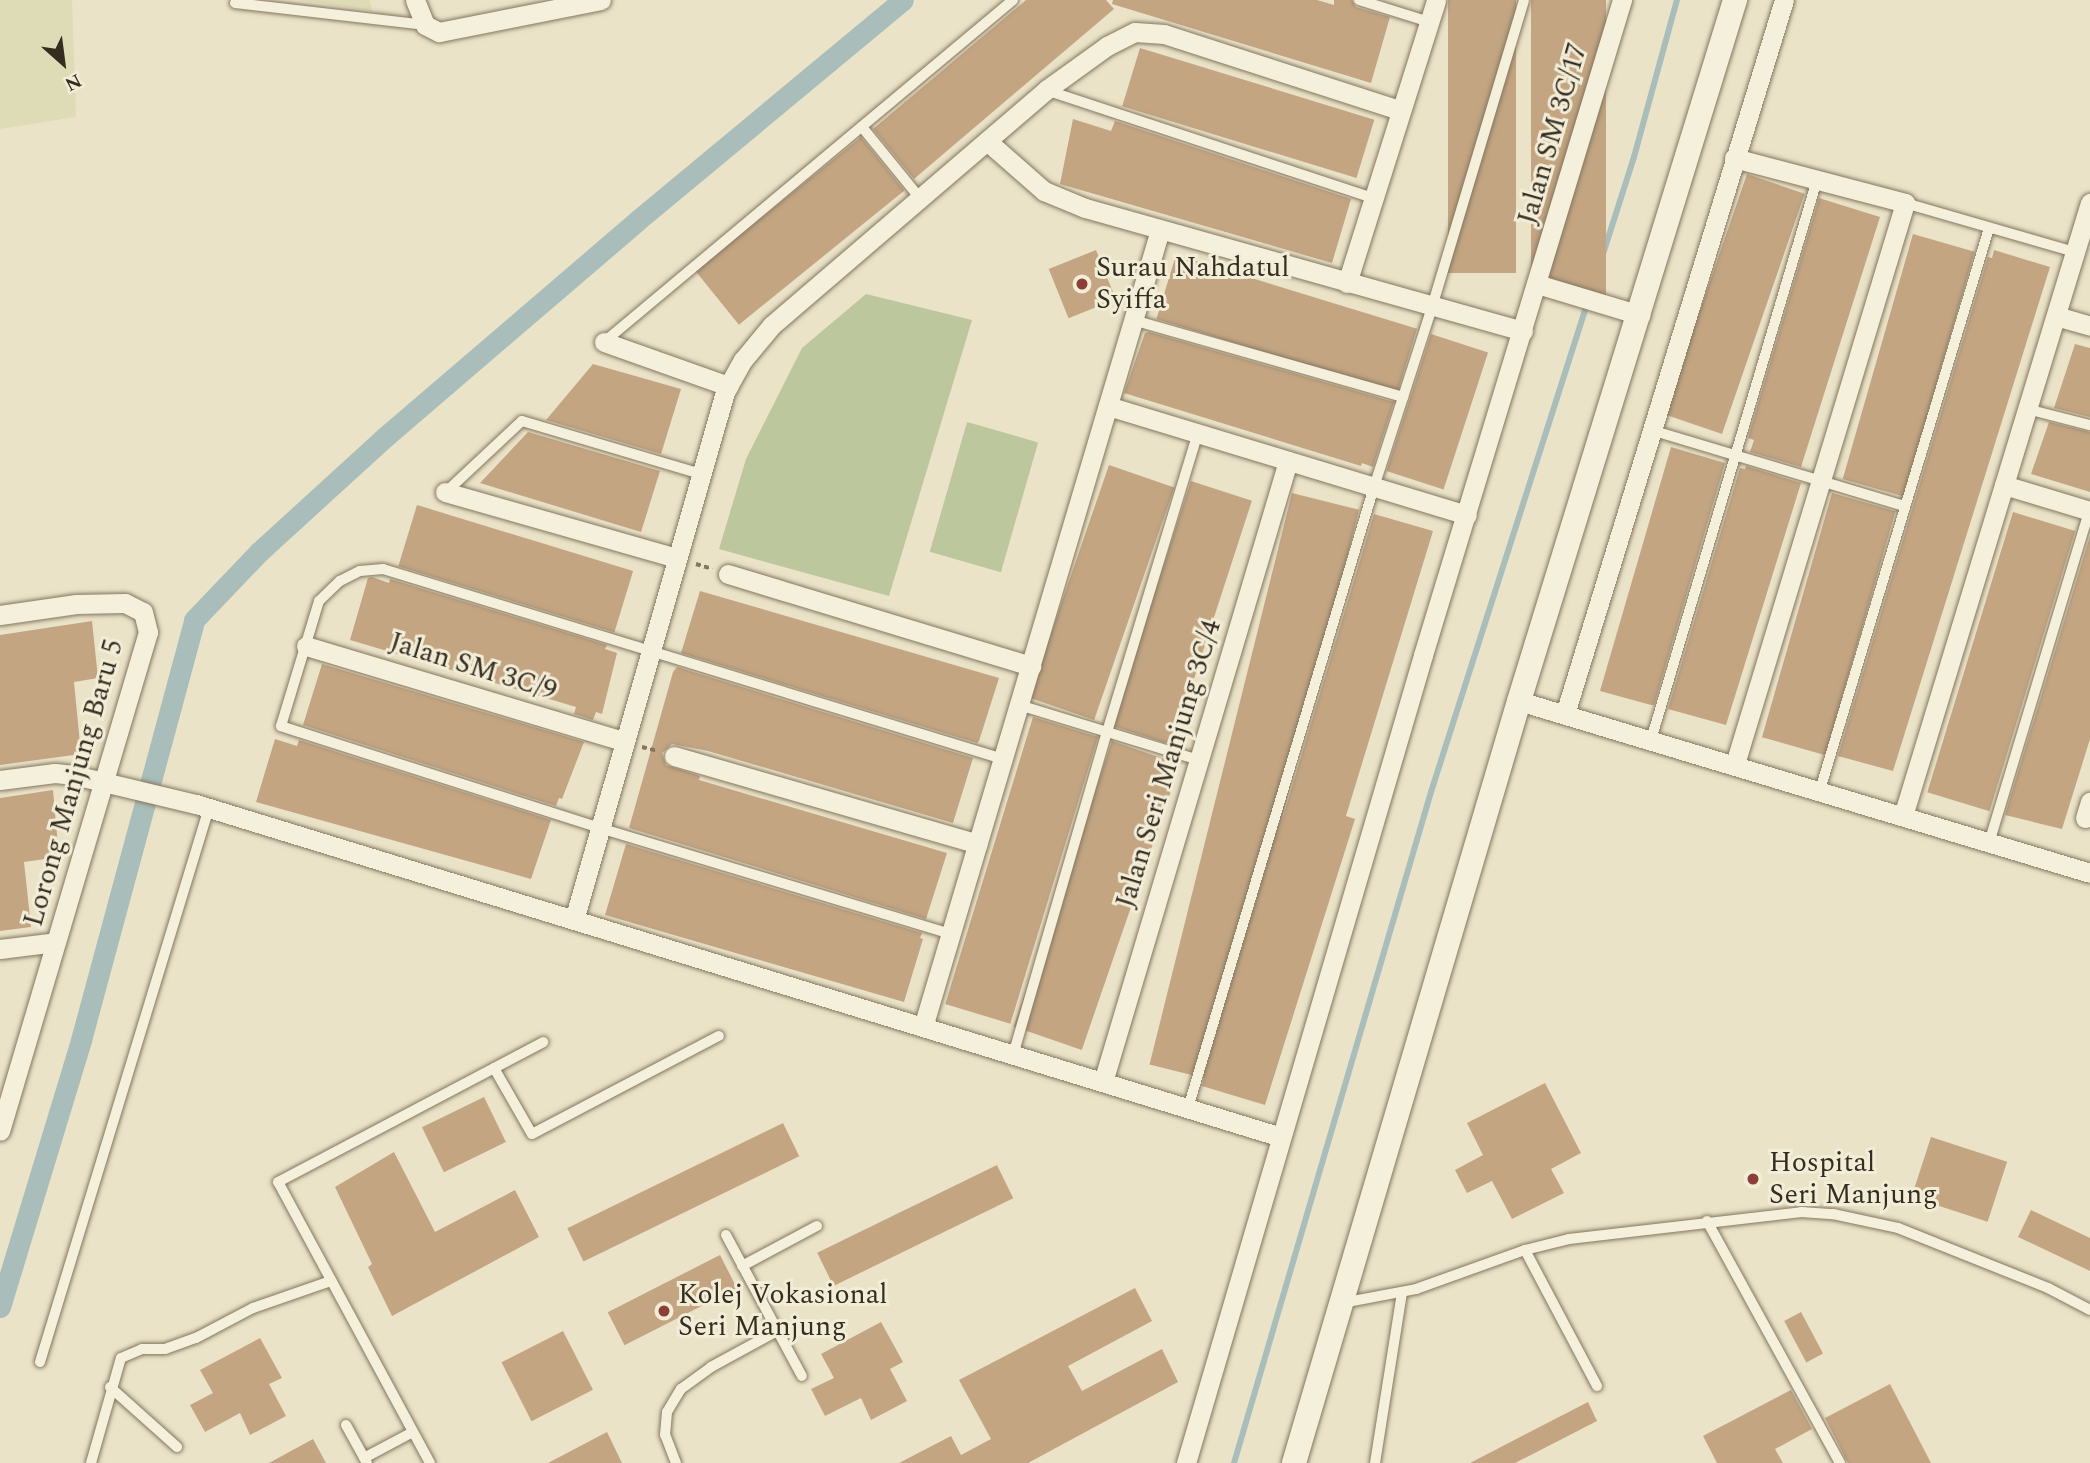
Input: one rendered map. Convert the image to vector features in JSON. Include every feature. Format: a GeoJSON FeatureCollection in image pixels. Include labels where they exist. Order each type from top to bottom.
{"type":"FeatureCollection","features":[{"type":"Feature","properties":{"kind":"street"},"geometry":{"type":"LineString","coordinates":[[415,0],[425,25],[439,32],[601,0]]}},
{"type":"Feature","properties":{"kind":"street"},"geometry":{"type":"LineString","coordinates":[[1347,284],[1436,0]]}},
{"type":"Feature","properties":{"kind":"street","name":"Jalan SM 3C/17"},"geometry":{"type":"LineString","coordinates":[[1186,1463],[1466,515],[1622,0]]}},
{"type":"Feature","properties":{"kind":"street"},"geometry":{"type":"LineString","coordinates":[[1294,1463],[1519,701],[1735,0]]}},
{"type":"Feature","properties":{"kind":"street"},"geometry":{"type":"LineString","coordinates":[[1564,714],[1784,0]]}},
{"type":"Feature","properties":{"kind":"street"},"geometry":{"type":"LineString","coordinates":[[575,920],[676,558],[729,386],[743,360],[772,325],[1046,90],[1107,46],[1135,32],[1164,34],[1400,110]]}},
{"type":"Feature","properties":{"kind":"street"},"geometry":{"type":"LineString","coordinates":[[987,141],[1044,191],[1085,208],[1347,284],[1523,331]]}},
{"type":"Feature","properties":{"kind":"street"},"geometry":{"type":"LineString","coordinates":[[1734,158],[1905,203],[1735,764]]}},
{"type":"Feature","properties":{"kind":"street"},"geometry":{"type":"LineString","coordinates":[[1903,816],[2027,409],[2081,244],[2090,203]]}},
{"type":"Feature","properties":{"kind":"street"},"geometry":{"type":"LineString","coordinates":[[923,1027],[1160,230]]}},
{"type":"Feature","properties":{"kind":"street"},"geometry":{"type":"LineString","coordinates":[[1537,284],[1640,315]]}},
{"type":"Feature","properties":{"kind":"street"},"geometry":{"type":"LineString","coordinates":[[2056,316],[2090,326]]}},
{"type":"Feature","properties":{"kind":"street"},"geometry":{"type":"LineString","coordinates":[[604,342],[729,386]]}},
{"type":"Feature","properties":{"kind":"street"},"geometry":{"type":"LineString","coordinates":[[1108,406],[1466,515]]}},
{"type":"Feature","properties":{"kind":"street","name":"Jalan Seri Manjung 3C/4"},"geometry":{"type":"LineString","coordinates":[[1103,1082],[1288,461]]}},
{"type":"Feature","properties":{"kind":"street"},"geometry":{"type":"LineString","coordinates":[[2004,485],[2090,511]]}},
{"type":"Feature","properties":{"kind":"street"},"geometry":{"type":"LineString","coordinates":[[445,492],[676,558]]}},
{"type":"Feature","properties":{"kind":"street"},"geometry":{"type":"LineString","coordinates":[[728,574],[1031,666]]}},
{"type":"Feature","properties":{"kind":"street","name":"Lorong Manjung Baru 5"},"geometry":{"type":"LineString","coordinates":[[0,615],[76,604],[125,603],[144,612],[148,632],[1,1123]]}},
{"type":"Feature","properties":{"kind":"street","name":"Jalan SM 3C/9"},"geometry":{"type":"LineString","coordinates":[[306,646],[625,742]]}},
{"type":"Feature","properties":{"kind":"street"},"geometry":{"type":"LineString","coordinates":[[1519,701],[2090,873]]}},
{"type":"Feature","properties":{"kind":"street"},"geometry":{"type":"LineString","coordinates":[[674,756],[978,844]]}},
{"type":"Feature","properties":{"kind":"street"},"geometry":{"type":"LineString","coordinates":[[0,780],[55,773],[104,780],[203,806],[1281,1137]]}},
{"type":"Feature","properties":{"kind":"street"},"geometry":{"type":"LineString","coordinates":[[0,949],[56,942]]}},
{"type":"Feature","properties":{"kind":"lane"},"geometry":{"type":"LineString","coordinates":[[604,342],[1013,0]]}},
{"type":"Feature","properties":{"kind":"lane"},"geometry":{"type":"LineString","coordinates":[[1359,0],[1429,22]]}},
{"type":"Feature","properties":{"kind":"lane"},"geometry":{"type":"LineString","coordinates":[[1188,1108],[1374,487],[1432,307],[1524,0]]}},
{"type":"Feature","properties":{"kind":"lane"},"geometry":{"type":"LineString","coordinates":[[235,3],[425,25]]}},
{"type":"Feature","properties":{"kind":"lane"},"geometry":{"type":"LineString","coordinates":[[1046,90],[1373,198]]}},
{"type":"Feature","properties":{"kind":"lane"},"geometry":{"type":"LineString","coordinates":[[862,127],[920,198]]}},
{"type":"Feature","properties":{"kind":"lane"},"geometry":{"type":"LineString","coordinates":[[1651,740],[1817,180]]}},
{"type":"Feature","properties":{"kind":"lane"},"geometry":{"type":"LineString","coordinates":[[1905,203],[1989,228],[2081,244]]}},
{"type":"Feature","properties":{"kind":"lane"},"geometry":{"type":"LineString","coordinates":[[1820,790],[1989,228]]}},
{"type":"Feature","properties":{"kind":"lane"},"geometry":{"type":"LineString","coordinates":[[1133,320],[1403,397]]}},
{"type":"Feature","properties":{"kind":"lane"},"geometry":{"type":"LineString","coordinates":[[2027,409],[2090,425]]}},
{"type":"Feature","properties":{"kind":"lane"},"geometry":{"type":"LineString","coordinates":[[445,492],[522,421],[701,474]]}},
{"type":"Feature","properties":{"kind":"lane"},"geometry":{"type":"LineString","coordinates":[[1651,430],[1905,506]]}},
{"type":"Feature","properties":{"kind":"lane"},"geometry":{"type":"LineString","coordinates":[[1013,1055],[1198,433]]}},
{"type":"Feature","properties":{"kind":"lane"},"geometry":{"type":"LineString","coordinates":[[1989,843],[2090,511]]}},
{"type":"Feature","properties":{"kind":"lane"},"geometry":{"type":"LineString","coordinates":[[951,934],[600,828],[281,726],[319,601],[340,582],[360,571],[383,569],[1003,759]]}},
{"type":"Feature","properties":{"kind":"lane"},"geometry":{"type":"LineString","coordinates":[[1019,705],[1199,760]]}},
{"type":"Feature","properties":{"kind":"lane"},"geometry":{"type":"LineString","coordinates":[[40,1362],[203,806]]}},
{"type":"Feature","properties":{"kind":"lane"},"geometry":{"type":"LineString","coordinates":[[494,1068],[532,1134],[719,1036]]}},
{"type":"Feature","properties":{"kind":"lane"},"geometry":{"type":"LineString","coordinates":[[430,1463],[278,1182],[543,1042]]}},
{"type":"Feature","properties":{"kind":"lane"},"geometry":{"type":"LineString","coordinates":[[1342,1303],[1402,1293],[1525,1250],[1569,1239],[1801,1212],[1833,1214],[1898,1228],[2048,1288],[2090,1310]]}},
{"type":"Feature","properties":{"kind":"lane"},"geometry":{"type":"LineString","coordinates":[[1707,1221],[1840,1463]]}},
{"type":"Feature","properties":{"kind":"lane"},"geometry":{"type":"LineString","coordinates":[[742,1266],[817,1226]]}},
{"type":"Feature","properties":{"kind":"lane"},"geometry":{"type":"LineString","coordinates":[[726,1235],[802,1376]]}},
{"type":"Feature","properties":{"kind":"lane"},"geometry":{"type":"LineString","coordinates":[[1525,1250],[1597,1385]]}},
{"type":"Feature","properties":{"kind":"lane"},"geometry":{"type":"LineString","coordinates":[[91,1463],[110,1387],[121,1358],[142,1349],[165,1349],[196,1338],[253,1308],[331,1281]]}},
{"type":"Feature","properties":{"kind":"lane"},"geometry":{"type":"LineString","coordinates":[[1376,1463],[1402,1293]]}},
{"type":"Feature","properties":{"kind":"lane"},"geometry":{"type":"LineString","coordinates":[[676,1463],[665,1435],[667,1412],[681,1389],[711,1367],[777,1331]]}},
{"type":"Feature","properties":{"kind":"lane"},"geometry":{"type":"LineString","coordinates":[[110,1387],[177,1447]]}},
{"type":"Feature","properties":{"kind":"lane"},"geometry":{"type":"LineString","coordinates":[[346,1425],[365,1460],[413,1432]]}},
{"type":"Feature","properties":{"kind":"path"},"geometry":{"type":"LineString","coordinates":[[676,558],[728,574]]}},
{"type":"Feature","properties":{"kind":"path"},"geometry":{"type":"LineString","coordinates":[[625,742],[674,756]]}},
{"type":"Feature","properties":{"kind":"shaded area"},"geometry":{"type":"Polygon","coordinates":[[[0,0],[72,0],[76,117],[0,129],[0,0]]]}},
{"type":"Feature","properties":{"kind":"shaded area"},"geometry":{"type":"Polygon","coordinates":[[[297,0],[370,0],[372,11],[297,0]]]}},
{"type":"Feature","properties":{"kind":"green space"},"geometry":{"type":"Polygon","coordinates":[[[866,294],[972,320],[889,596],[719,549],[746,459],[802,348],[866,294]]]}},
{"type":"Feature","properties":{"kind":"green space"},"geometry":{"type":"Polygon","coordinates":[[[967,422],[1038,442],[1001,572],[930,552],[967,422]]]}},
{"type":"Feature","properties":{"kind":"building"},"geometry":{"type":"Polygon","coordinates":[[[1026,0],[1106,0],[1114,9],[914,179],[873,129],[1026,0]]]}},
{"type":"Feature","properties":{"kind":"building"},"geometry":{"type":"Polygon","coordinates":[[[1113,0],[1317,0],[1334,5],[1334,0],[1352,0],[1356,7],[1390,17],[1371,83],[1112,4],[1113,0]]]}},
{"type":"Feature","properties":{"kind":"building"},"geometry":{"type":"Polygon","coordinates":[[[1448,0],[1516,0],[1516,273],[1448,273],[1448,0]]]}},
{"type":"Feature","properties":{"kind":"building"},"geometry":{"type":"Polygon","coordinates":[[[1531,0],[1606,0],[1606,296],[1531,296],[1531,0]]]}},
{"type":"Feature","properties":{"kind":"building"},"geometry":{"type":"Polygon","coordinates":[[[1140,48],[1374,120],[1356,178],[1122,106],[1140,48]]]}},
{"type":"Feature","properties":{"kind":"building"},"geometry":{"type":"Polygon","coordinates":[[[1073,119],[1111,131],[1115,121],[1351,199],[1332,263],[1060,184],[1073,119]]]}},
{"type":"Feature","properties":{"kind":"building"},"geometry":{"type":"Polygon","coordinates":[[[861,137],[904,191],[739,325],[695,271],[861,137]]]}},
{"type":"Feature","properties":{"kind":"building"},"geometry":{"type":"Polygon","coordinates":[[[1747,174],[1805,194],[1722,434],[1664,414],[1747,174]]]}},
{"type":"Feature","properties":{"kind":"building"},"geometry":{"type":"Polygon","coordinates":[[[1819,198],[1880,217],[1801,467],[1750,452],[1754,440],[1748,438],[1819,198]]]}},
{"type":"Feature","properties":{"kind":"building"},"geometry":{"type":"Polygon","coordinates":[[[1913,234],[1975,252],[1904,497],[1843,479],[1913,234]]]}},
{"type":"Feature","properties":{"kind":"building","name":"Surau Nahdatul Syiffa"},"geometry":{"type":"Polygon","coordinates":[[[1096,250],[1116,299],[1069,318],[1049,269],[1096,250]]]}},
{"type":"Feature","properties":{"kind":"building"},"geometry":{"type":"Polygon","coordinates":[[[1994,250],[2050,267],[1893,771],[1838,756],[1988,257],[1992,258],[1994,250]]]}},
{"type":"Feature","properties":{"kind":"building"},"geometry":{"type":"Polygon","coordinates":[[[1176,255],[1417,329],[1397,393],[1156,319],[1176,255]]]}},
{"type":"Feature","properties":{"kind":"building"},"geometry":{"type":"Polygon","coordinates":[[[1145,333],[1394,402],[1373,467],[1362,463],[1361,466],[1124,393],[1145,333]]]}},
{"type":"Feature","properties":{"kind":"building"},"geometry":{"type":"Polygon","coordinates":[[[1431,334],[1488,353],[1444,489],[1387,471],[1431,334]]]}},
{"type":"Feature","properties":{"kind":"building"},"geometry":{"type":"Polygon","coordinates":[[[2075,344],[2090,348],[2090,417],[2054,408],[2075,344]]]}},
{"type":"Feature","properties":{"kind":"building"},"geometry":{"type":"Polygon","coordinates":[[[593,364],[681,389],[661,454],[546,420],[593,364]]]}},
{"type":"Feature","properties":{"kind":"building"},"geometry":{"type":"Polygon","coordinates":[[[2049,422],[2090,432],[2090,492],[2031,474],[2049,422]]]}},
{"type":"Feature","properties":{"kind":"building"},"geometry":{"type":"Polygon","coordinates":[[[528,432],[660,471],[641,532],[480,483],[528,432]]]}},
{"type":"Feature","properties":{"kind":"building"},"geometry":{"type":"Polygon","coordinates":[[[1671,447],[1725,463],[1654,705],[1651,705],[1600,691],[1671,447]]]}},
{"type":"Feature","properties":{"kind":"building"},"geometry":{"type":"Polygon","coordinates":[[[1109,465],[1174,487],[1094,720],[1029,698],[1109,465]]]}},
{"type":"Feature","properties":{"kind":"building"},"geometry":{"type":"Polygon","coordinates":[[[1746,466],[1801,483],[1726,725],[1668,709],[1740,468],[1745,469],[1746,466]]]}},
{"type":"Feature","properties":{"kind":"building"},"geometry":{"type":"Polygon","coordinates":[[[1191,481],[1252,501],[1172,745],[1112,725],[1191,481]]]}},
{"type":"Feature","properties":{"kind":"building"},"geometry":{"type":"Polygon","coordinates":[[[1292,493],[1359,510],[1216,1081],[1150,1065],[1292,493]]]}},
{"type":"Feature","properties":{"kind":"building"},"geometry":{"type":"Polygon","coordinates":[[[1832,493],[1895,511],[1825,755],[1762,737],[1832,493]]]}},
{"type":"Feature","properties":{"kind":"building"},"geometry":{"type":"Polygon","coordinates":[[[417,505],[633,571],[614,632],[398,566],[417,505]]]}},
{"type":"Feature","properties":{"kind":"building"},"geometry":{"type":"Polygon","coordinates":[[[2013,512],[2075,531],[1989,811],[1927,792],[2013,512]]]}},
{"type":"Feature","properties":{"kind":"building"},"geometry":{"type":"Polygon","coordinates":[[[1374,514],[1433,531],[1346,816],[1355,819],[1265,1105],[1202,1086],[1374,514]]]}},
{"type":"Feature","properties":{"kind":"building"},"geometry":{"type":"Polygon","coordinates":[[[2090,536],[2090,739],[2062,829],[2005,815],[2090,536]]]}},
{"type":"Feature","properties":{"kind":"building"},"geometry":{"type":"Polygon","coordinates":[[[368,578],[389,583],[390,579],[607,645],[605,649],[617,653],[602,714],[596,712],[593,720],[574,714],[576,707],[350,640],[368,578]]]}},
{"type":"Feature","properties":{"kind":"building"},"geometry":{"type":"Polygon","coordinates":[[[700,591],[999,678],[979,741],[977,743],[681,653],[700,591]]]}},
{"type":"Feature","properties":{"kind":"building"},"geometry":{"type":"Polygon","coordinates":[[[92,621],[98,678],[74,682],[81,754],[0,765],[0,635],[92,621]]]}},
{"type":"Feature","properties":{"kind":"building"},"geometry":{"type":"Polygon","coordinates":[[[322,664],[584,742],[562,799],[559,798],[556,806],[303,725],[322,664]]]}},
{"type":"Feature","properties":{"kind":"building"},"geometry":{"type":"Polygon","coordinates":[[[677,667],[973,758],[953,823],[708,751],[672,744],[662,753],[666,765],[700,776],[699,780],[947,853],[926,919],[629,828],[673,672],[677,667]]]}},
{"type":"Feature","properties":{"kind":"building"},"geometry":{"type":"Polygon","coordinates":[[[1033,717],[1098,737],[1010,1024],[945,1004],[1033,717]]]}},
{"type":"Feature","properties":{"kind":"building"},"geometry":{"type":"Polygon","coordinates":[[[275,739],[297,746],[299,740],[551,820],[531,879],[256,802],[275,739]]]}},
{"type":"Feature","properties":{"kind":"building"},"geometry":{"type":"Polygon","coordinates":[[[1112,741],[1180,764],[1082,1050],[1014,1027],[1112,741]]]}},
{"type":"Feature","properties":{"kind":"building"},"geometry":{"type":"Polygon","coordinates":[[[53,790],[59,857],[24,862],[31,927],[0,931],[0,798],[53,790]]]}},
{"type":"Feature","properties":{"kind":"building"},"geometry":{"type":"Polygon","coordinates":[[[626,844],[922,933],[920,938],[923,939],[904,1002],[605,915],[626,844]]]}},
{"type":"Feature","properties":{"kind":"building"},"geometry":{"type":"Polygon","coordinates":[[[1545,1083],[1581,1153],[1551,1169],[1564,1193],[1512,1219],[1492,1181],[1467,1193],[1455,1170],[1483,1155],[1467,1123],[1545,1083]]]}},
{"type":"Feature","properties":{"kind":"building"},"geometry":{"type":"Polygon","coordinates":[[[484,1097],[506,1142],[444,1172],[422,1127],[484,1097]]]}},
{"type":"Feature","properties":{"kind":"building"},"geometry":{"type":"Polygon","coordinates":[[[783,1123],[799,1156],[584,1261],[567,1228],[783,1123]]]}},
{"type":"Feature","properties":{"kind":"building"},"geometry":{"type":"Polygon","coordinates":[[[1931,1137],[2007,1162],[1988,1222],[1912,1197],[1931,1137]]]}},
{"type":"Feature","properties":{"kind":"building"},"geometry":{"type":"Polygon","coordinates":[[[394,1152],[435,1232],[515,1190],[539,1237],[392,1316],[368,1267],[372,1264],[335,1187],[394,1152]]]}},
{"type":"Feature","properties":{"kind":"building"},"geometry":{"type":"Polygon","coordinates":[[[997,1165],[1013,1198],[833,1286],[817,1253],[997,1165]]]}},
{"type":"Feature","properties":{"kind":"building"},"geometry":{"type":"Polygon","coordinates":[[[2031,1210],[2090,1238],[2090,1271],[2018,1237],[2031,1210]]]}},
{"type":"Feature","properties":{"kind":"building"},"geometry":{"type":"Polygon","coordinates":[[[720,1255],[737,1288],[625,1345],[608,1312],[720,1255]]]}},
{"type":"Feature","properties":{"kind":"building"},"geometry":{"type":"Polygon","coordinates":[[[1135,1288],[1152,1321],[1068,1366],[1082,1391],[1162,1349],[1178,1382],[1028,1463],[899,1463],[951,1436],[961,1455],[991,1439],[959,1380],[1135,1288]]]}},
{"type":"Feature","properties":{"kind":"building"},"geometry":{"type":"Polygon","coordinates":[[[1801,1312],[1823,1353],[1806,1362],[1784,1321],[1801,1312]]]}},
{"type":"Feature","properties":{"kind":"building"},"geometry":{"type":"Polygon","coordinates":[[[881,1322],[903,1362],[890,1369],[907,1401],[871,1420],[861,1398],[825,1416],[811,1389],[834,1378],[821,1354],[881,1322]]]}},
{"type":"Feature","properties":{"kind":"building"},"geometry":{"type":"Polygon","coordinates":[[[563,1331],[593,1390],[531,1421],[502,1362],[563,1331]]]}},
{"type":"Feature","properties":{"kind":"building"},"geometry":{"type":"Polygon","coordinates":[[[260,1338],[282,1378],[269,1384],[286,1416],[250,1435],[240,1413],[205,1432],[190,1405],[213,1393],[200,1370],[260,1338]]]}},
{"type":"Feature","properties":{"kind":"building"},"geometry":{"type":"Polygon","coordinates":[[[1890,1384],[1931,1463],[1848,1463],[1825,1418],[1890,1384]]]}},
{"type":"Feature","properties":{"kind":"building"},"geometry":{"type":"Polygon","coordinates":[[[1791,1390],[1812,1429],[1775,1449],[1783,1463],[1717,1463],[1703,1436],[1791,1390]]]}},
{"type":"Feature","properties":{"kind":"building"},"geometry":{"type":"Polygon","coordinates":[[[1588,1402],[1597,1421],[1515,1463],[1470,1463],[1588,1402]]]}},
{"type":"Feature","properties":{"kind":"building"},"geometry":{"type":"Polygon","coordinates":[[[607,1432],[622,1463],[548,1463],[607,1432]]]}},
{"type":"Feature","properties":{"kind":"building"},"geometry":{"type":"Polygon","coordinates":[[[313,1439],[326,1463],[269,1463],[313,1439]]]}},
{"type":"Feature","properties":{"kind":"waterway"},"geometry":{"type":"LineString","coordinates":[[0,1307],[81,1040],[194,620],[259,552],[385,437],[638,220],[903,0]]}},
{"type":"Feature","properties":{"kind":"waterway"},"geometry":{"type":"LineString","coordinates":[[1234,1463],[1431,792],[1634,157],[1677,0]]}},
{"type":"Feature","properties":{"kind":"place","name":"Surau Nahdatul Syiffa"},"geometry":{"type":"Point","coordinates":[1082,284]}},
{"type":"Feature","properties":{"kind":"place","name":"Hospital Seri Manjung"},"geometry":{"type":"Point","coordinates":[1753,1179]}},
{"type":"Feature","properties":{"kind":"place","name":"Kolej Vokasional Seri Manjung"},"geometry":{"type":"Point","coordinates":[664,1311]}}]}
